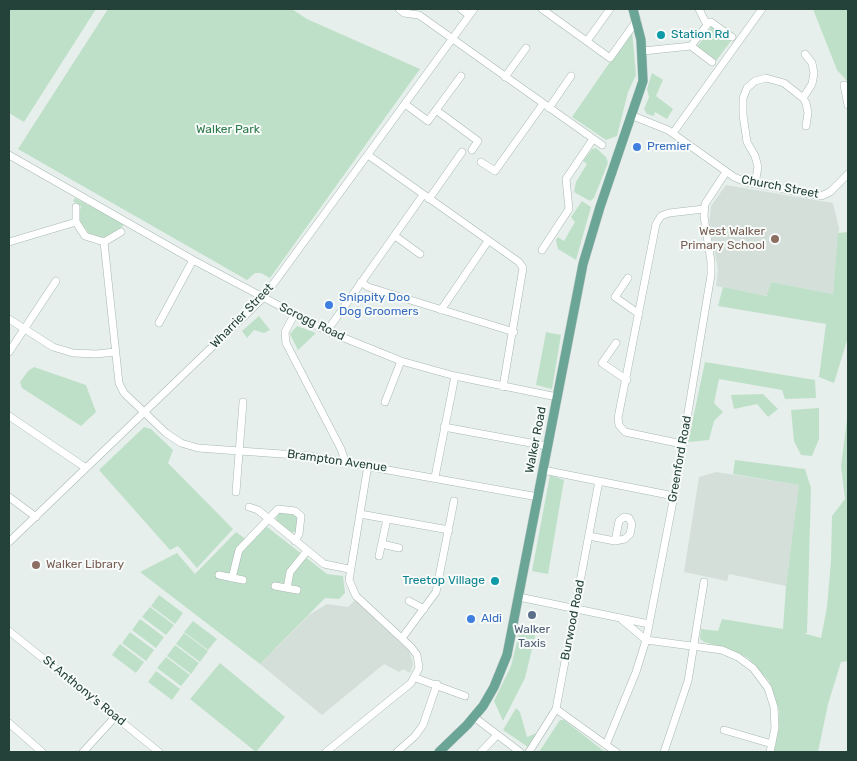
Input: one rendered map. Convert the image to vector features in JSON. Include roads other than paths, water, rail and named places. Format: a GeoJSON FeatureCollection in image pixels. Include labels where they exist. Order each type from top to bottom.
{"type":"FeatureCollection","features":[{"type":"Feature","properties":{"kind":"main road","name":"Walker Road"},"geometry":{"type":"LineString","coordinates":[[439,752],[474,717],[490,696],[504,665],[587,248],[643,81],[643,51],[633,9]]}},
{"type":"Feature","properties":{"kind":"street"},"geometry":{"type":"LineString","coordinates":[[399,9],[404,13],[419,15],[602,145]]}},
{"type":"Feature","properties":{"kind":"street"},"geometry":{"type":"LineString","coordinates":[[461,9],[472,12]]}},
{"type":"Feature","properties":{"kind":"street"},"geometry":{"type":"LineString","coordinates":[[543,9],[610,58],[637,20]]}},
{"type":"Feature","properties":{"kind":"street"},"geometry":{"type":"LineString","coordinates":[[588,41],[610,9]]}},
{"type":"Feature","properties":{"kind":"street"},"geometry":{"type":"LineString","coordinates":[[699,9],[706,24]]}},
{"type":"Feature","properties":{"kind":"street"},"geometry":{"type":"LineString","coordinates":[[673,133],[762,9]]}},
{"type":"Feature","properties":{"kind":"street","name":"Wharrier Street"},"geometry":{"type":"LineString","coordinates":[[9,542],[263,298],[472,12]]}},
{"type":"Feature","properties":{"kind":"street"},"geometry":{"type":"LineString","coordinates":[[691,46],[706,24],[711,22],[732,37]]}},
{"type":"Feature","properties":{"kind":"street"},"geometry":{"type":"LineString","coordinates":[[643,51],[691,46],[712,62]]}},
{"type":"Feature","properties":{"kind":"street"},"geometry":{"type":"LineString","coordinates":[[505,77],[526,48]]}},
{"type":"Feature","properties":{"kind":"street"},"geometry":{"type":"LineString","coordinates":[[803,98],[812,84],[814,73],[812,63],[805,54]]}},
{"type":"Feature","properties":{"kind":"street"},"geometry":{"type":"LineString","coordinates":[[405,104],[428,121],[461,76]]}},
{"type":"Feature","properties":{"kind":"street"},"geometry":{"type":"LineString","coordinates":[[481,162],[495,171],[571,76]]}},
{"type":"Feature","properties":{"kind":"street"},"geometry":{"type":"LineString","coordinates":[[755,184],[758,167],[746,138],[739,104],[747,88],[755,81],[766,78],[777,79],[803,98],[808,113],[806,126]]}},
{"type":"Feature","properties":{"kind":"street"},"geometry":{"type":"LineString","coordinates":[[844,85],[848,105]]}},
{"type":"Feature","properties":{"kind":"street"},"geometry":{"type":"LineString","coordinates":[[436,110],[478,140],[472,150]]}},
{"type":"Feature","properties":{"kind":"street","name":"Church Street"},"geometry":{"type":"LineString","coordinates":[[632,116],[673,133],[739,180],[821,196],[830,192],[848,174]]}},
{"type":"Feature","properties":{"kind":"street"},"geometry":{"type":"LineString","coordinates":[[542,250],[566,214],[570,204],[565,182],[594,139]]}},
{"type":"Feature","properties":{"kind":"street"},"geometry":{"type":"LineString","coordinates":[[327,331],[395,236],[462,152]]}},
{"type":"Feature","properties":{"kind":"street","name":"Scrogg Road"},"geometry":{"type":"LineString","coordinates":[[9,155],[193,260],[327,331],[401,361],[454,376],[557,397]]}},
{"type":"Feature","properties":{"kind":"street"},"geometry":{"type":"LineString","coordinates":[[368,155],[524,268],[503,387]]}},
{"type":"Feature","properties":{"kind":"street"},"geometry":{"type":"LineString","coordinates":[[682,444],[625,432],[620,428],[618,418],[658,220],[669,212],[704,209],[706,199],[726,172]]}},
{"type":"Feature","properties":{"kind":"street"},"geometry":{"type":"LineString","coordinates":[[76,207],[76,222],[85,236],[104,242],[121,232]]}},
{"type":"Feature","properties":{"kind":"street","name":"Greenford Road"},"geometry":{"type":"LineString","coordinates":[[606,745],[636,672],[646,640],[674,496],[711,275],[704,209]]}},
{"type":"Feature","properties":{"kind":"street"},"geometry":{"type":"LineString","coordinates":[[9,242],[76,222]]}},
{"type":"Feature","properties":{"kind":"street"},"geometry":{"type":"LineString","coordinates":[[395,236],[420,254]]}},
{"type":"Feature","properties":{"kind":"street"},"geometry":{"type":"LineString","coordinates":[[441,310],[488,241]]}},
{"type":"Feature","properties":{"kind":"street","name":"Brampton Avenue"},"geometry":{"type":"LineString","coordinates":[[104,242],[119,383],[124,393],[166,434],[181,443],[198,448],[310,456],[345,461],[538,497]]}},
{"type":"Feature","properties":{"kind":"street"},"geometry":{"type":"LineString","coordinates":[[159,323],[193,260]]}},
{"type":"Feature","properties":{"kind":"street"},"geometry":{"type":"LineString","coordinates":[[628,278],[615,297],[639,314]]}},
{"type":"Feature","properties":{"kind":"street"},"geometry":{"type":"LineString","coordinates":[[9,352],[56,281]]}},
{"type":"Feature","properties":{"kind":"street"},"geometry":{"type":"LineString","coordinates":[[361,282],[368,287],[514,332]]}},
{"type":"Feature","properties":{"kind":"street"},"geometry":{"type":"LineString","coordinates":[[294,315],[285,332],[286,343],[341,449],[345,461]]}},
{"type":"Feature","properties":{"kind":"street"},"geometry":{"type":"LineString","coordinates":[[9,319],[53,347],[73,353],[96,354],[115,352]]}},
{"type":"Feature","properties":{"kind":"street"},"geometry":{"type":"LineString","coordinates":[[616,343],[602,363],[627,380]]}},
{"type":"Feature","properties":{"kind":"street"},"geometry":{"type":"LineString","coordinates":[[386,402],[401,361]]}},
{"type":"Feature","properties":{"kind":"street"},"geometry":{"type":"LineString","coordinates":[[435,477],[454,376]]}},
{"type":"Feature","properties":{"kind":"street"},"geometry":{"type":"LineString","coordinates":[[236,492],[242,402]]}},
{"type":"Feature","properties":{"kind":"street"},"geometry":{"type":"LineString","coordinates":[[9,416],[86,468]]}},
{"type":"Feature","properties":{"kind":"street"},"geometry":{"type":"LineString","coordinates":[[444,427],[547,446]]}},
{"type":"Feature","properties":{"kind":"street"},"geometry":{"type":"LineString","coordinates":[[326,752],[416,678],[418,668],[416,655],[402,638],[356,596],[349,580],[349,569],[368,465]]}},
{"type":"Feature","properties":{"kind":"street"},"geometry":{"type":"LineString","coordinates":[[543,470],[674,496]]}},
{"type":"Feature","properties":{"kind":"street","name":"Burwood Road"},"geometry":{"type":"LineString","coordinates":[[530,752],[556,709],[599,481]]}},
{"type":"Feature","properties":{"kind":"street"},"geometry":{"type":"LineString","coordinates":[[9,497],[36,516]]}},
{"type":"Feature","properties":{"kind":"street"},"geometry":{"type":"LineString","coordinates":[[402,638],[424,609],[437,587],[454,501]]}},
{"type":"Feature","properties":{"kind":"street"},"geometry":{"type":"LineString","coordinates":[[250,506],[258,510],[327,566],[349,569]]}},
{"type":"Feature","properties":{"kind":"street"},"geometry":{"type":"LineString","coordinates":[[232,578],[239,550],[268,518],[280,509],[300,514],[302,522],[295,541]]}},
{"type":"Feature","properties":{"kind":"street"},"geometry":{"type":"LineString","coordinates":[[360,514],[449,530]]}},
{"type":"Feature","properties":{"kind":"street"},"geometry":{"type":"LineString","coordinates":[[380,556],[387,519]]}},
{"type":"Feature","properties":{"kind":"street"},"geometry":{"type":"LineString","coordinates":[[590,536],[615,541]]}},
{"type":"Feature","properties":{"kind":"street"},"geometry":{"type":"LineString","coordinates":[[382,544],[399,548]]}},
{"type":"Feature","properties":{"kind":"street"},"geometry":{"type":"LineString","coordinates":[[287,588],[290,572],[307,551]]}},
{"type":"Feature","properties":{"kind":"street"},"geometry":{"type":"LineString","coordinates":[[220,575],[243,580]]}},
{"type":"Feature","properties":{"kind":"street"},"geometry":{"type":"LineString","coordinates":[[664,752],[684,695],[704,582]]}},
{"type":"Feature","properties":{"kind":"street"},"geometry":{"type":"LineString","coordinates":[[275,586],[297,590]]}},
{"type":"Feature","properties":{"kind":"street"},"geometry":{"type":"LineString","coordinates":[[519,597],[649,624]]}},
{"type":"Feature","properties":{"kind":"street"},"geometry":{"type":"LineString","coordinates":[[409,601],[424,609]]}},
{"type":"Feature","properties":{"kind":"street"},"geometry":{"type":"LineString","coordinates":[[620,618],[646,640],[694,645],[733,654],[757,672],[768,688],[774,707],[776,728],[770,752]]}},
{"type":"Feature","properties":{"kind":"street","name":"St Anthony's Road"},"geometry":{"type":"LineString","coordinates":[[9,631],[159,752]]}},
{"type":"Feature","properties":{"kind":"street"},"geometry":{"type":"LineString","coordinates":[[416,678],[466,696]]}},
{"type":"Feature","properties":{"kind":"street"},"geometry":{"type":"LineString","coordinates":[[397,752],[416,736],[423,725],[437,684]]}},
{"type":"Feature","properties":{"kind":"street"},"geometry":{"type":"LineString","coordinates":[[556,709],[616,752]]}},
{"type":"Feature","properties":{"kind":"street"},"geometry":{"type":"LineString","coordinates":[[83,752],[115,717]]}},
{"type":"Feature","properties":{"kind":"street"},"geometry":{"type":"LineString","coordinates":[[474,717],[520,752]]}},
{"type":"Feature","properties":{"kind":"street"},"geometry":{"type":"LineString","coordinates":[[9,723],[42,752]]}},
{"type":"Feature","properties":{"kind":"street"},"geometry":{"type":"LineString","coordinates":[[724,730],[772,744]]}},
{"type":"Feature","properties":{"kind":"street"},"geometry":{"type":"LineString","coordinates":[[481,752],[497,735]]}},
{"type":"Feature","properties":{"kind":"place","name":"Station Rd"},"geometry":{"type":"Point","coordinates":[661,35]}},
{"type":"Feature","properties":{"kind":"place","name":"Premier"},"geometry":{"type":"Point","coordinates":[637,147]}},
{"type":"Feature","properties":{"kind":"place","name":"West Walker Primary School"},"geometry":{"type":"Point","coordinates":[775,239]}},
{"type":"Feature","properties":{"kind":"place","name":"Snippity Doo Dog Groomers"},"geometry":{"type":"Point","coordinates":[329,305]}},
{"type":"Feature","properties":{"kind":"place","name":"Walker Library"},"geometry":{"type":"Point","coordinates":[36,565]}},
{"type":"Feature","properties":{"kind":"place","name":"Treetop Village"},"geometry":{"type":"Point","coordinates":[495,581]}},
{"type":"Feature","properties":{"kind":"place","name":"Walker Taxis"},"geometry":{"type":"Point","coordinates":[532,615]}},
{"type":"Feature","properties":{"kind":"place","name":"Aldi"},"geometry":{"type":"Point","coordinates":[471,619]}},
{"type":"Feature","properties":{"kind":"park label","name":"Walker Park"},"geometry":{"type":"Point","coordinates":[228,130]}}]}
